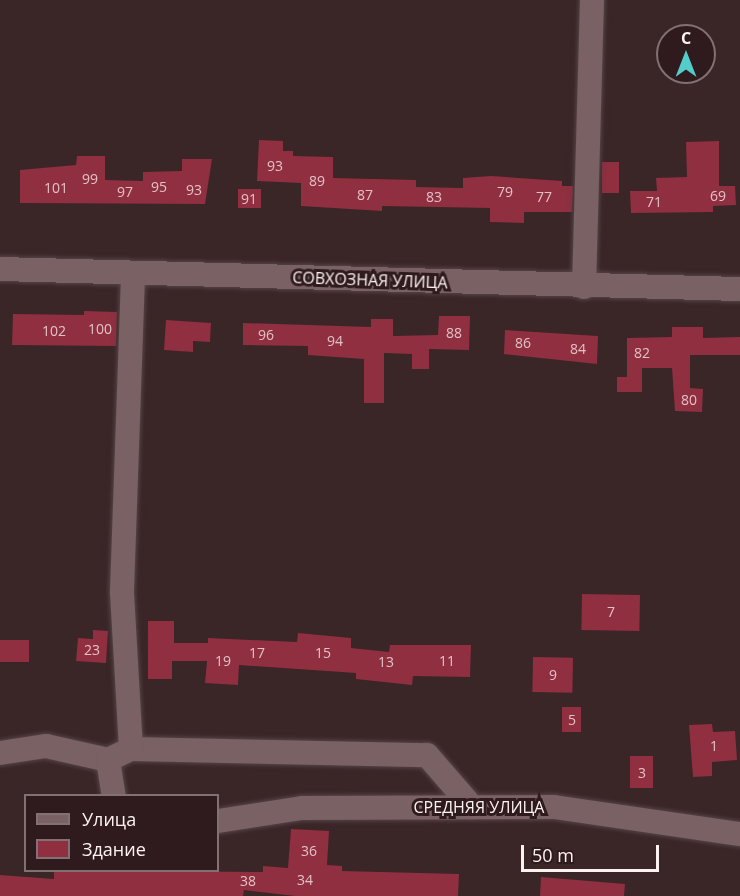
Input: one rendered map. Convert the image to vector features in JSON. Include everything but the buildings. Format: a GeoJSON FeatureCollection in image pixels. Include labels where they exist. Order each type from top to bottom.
{"type":"FeatureCollection","features":[{"type":"Feature","properties":{"kind":"street"},"geometry":{"type":"LineString","coordinates":[[584,287],[592,0]]}},
{"type":"Feature","properties":{"kind":"street","name":"СОВХОЗНАЯ УЛИЦА"},"geometry":{"type":"LineString","coordinates":[[0,269],[584,287],[740,289]]}},
{"type":"Feature","properties":{"kind":"street"},"geometry":{"type":"LineString","coordinates":[[131,749],[122,591],[134,273]]}},
{"type":"Feature","properties":{"kind":"street"},"geometry":{"type":"LineString","coordinates":[[0,753],[46,746],[108,760],[131,749],[427,755],[472,807]]}},
{"type":"Feature","properties":{"kind":"street"},"geometry":{"type":"LineString","coordinates":[[108,760],[114,794]]}},
{"type":"Feature","properties":{"kind":"street","name":"СРЕДНЯЯ УЛИЦА"},"geometry":{"type":"LineString","coordinates":[[219,820],[302,808],[554,807],[740,834]]}}]}
